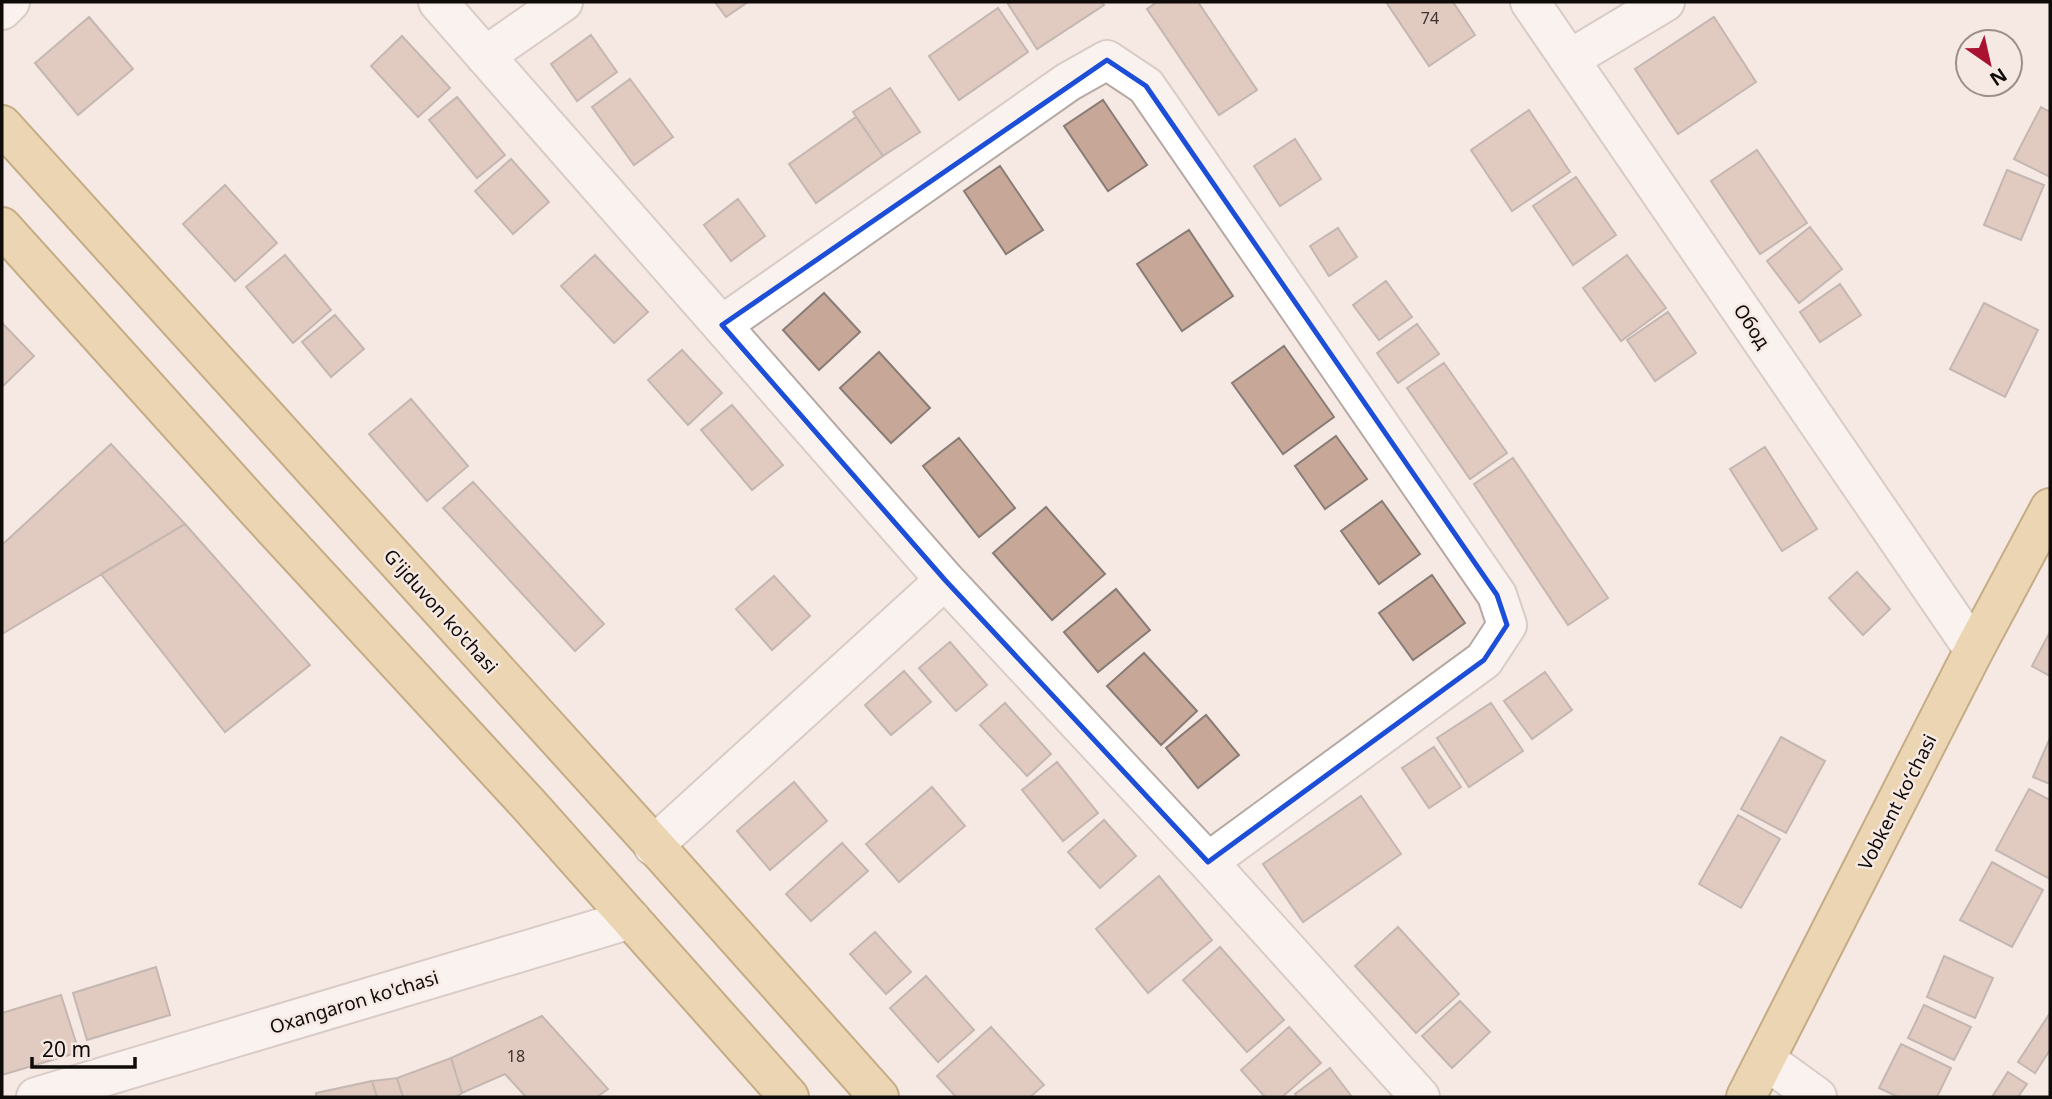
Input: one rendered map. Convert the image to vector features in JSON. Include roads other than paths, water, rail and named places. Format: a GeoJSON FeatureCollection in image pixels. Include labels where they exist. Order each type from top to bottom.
{"type":"FeatureCollection","features":[{"type":"Feature","properties":{"kind":"main road","name":"G'ijduvon ko'chasi"},"geometry":{"type":"LineString","coordinates":[[2,125],[879,1097]]}},
{"type":"Feature","properties":{"kind":"main road"},"geometry":{"type":"LineString","coordinates":[[2,227],[257,511],[530,806],[789,1097]]}},
{"type":"Feature","properties":{"kind":"main road","name":"Vobkent koʻchasi"},"geometry":{"type":"LineString","coordinates":[[1746,1097],[1974,650],[2050,508]]}},
{"type":"Feature","properties":{"kind":"street"},"geometry":{"type":"LineString","coordinates":[[2,10],[10,2]]}},
{"type":"Feature","properties":{"kind":"street"},"geometry":{"type":"LineString","coordinates":[[438,2],[945,580],[1208,862],[1420,1097]]}},
{"type":"Feature","properties":{"kind":"street"},"geometry":{"type":"LineString","coordinates":[[485,55],[563,2]]}},
{"type":"Feature","properties":{"kind":"street","name":"Обод"},"geometry":{"type":"LineString","coordinates":[[1530,2],[1974,650]]}},
{"type":"Feature","properties":{"kind":"street"},"geometry":{"type":"LineString","coordinates":[[1570,59],[1665,2]]}},
{"type":"Feature","properties":{"kind":"street"},"geometry":{"type":"LineString","coordinates":[[722,325],[1056,90],[1097,65],[1107,60],[1146,86],[1497,595],[1507,625],[1484,660],[1208,862]]}},
{"type":"Feature","properties":{"kind":"street"},"geometry":{"type":"LineString","coordinates":[[653,846],[945,580]]}},
{"type":"Feature","properties":{"kind":"street","name":"Oxangaron ko'chasi"},"geometry":{"type":"LineString","coordinates":[[43,1096],[631,919]]}},
{"type":"Feature","properties":{"kind":"street"},"geometry":{"type":"LineString","coordinates":[[1766,1060],[1817,1097]]}}]}
